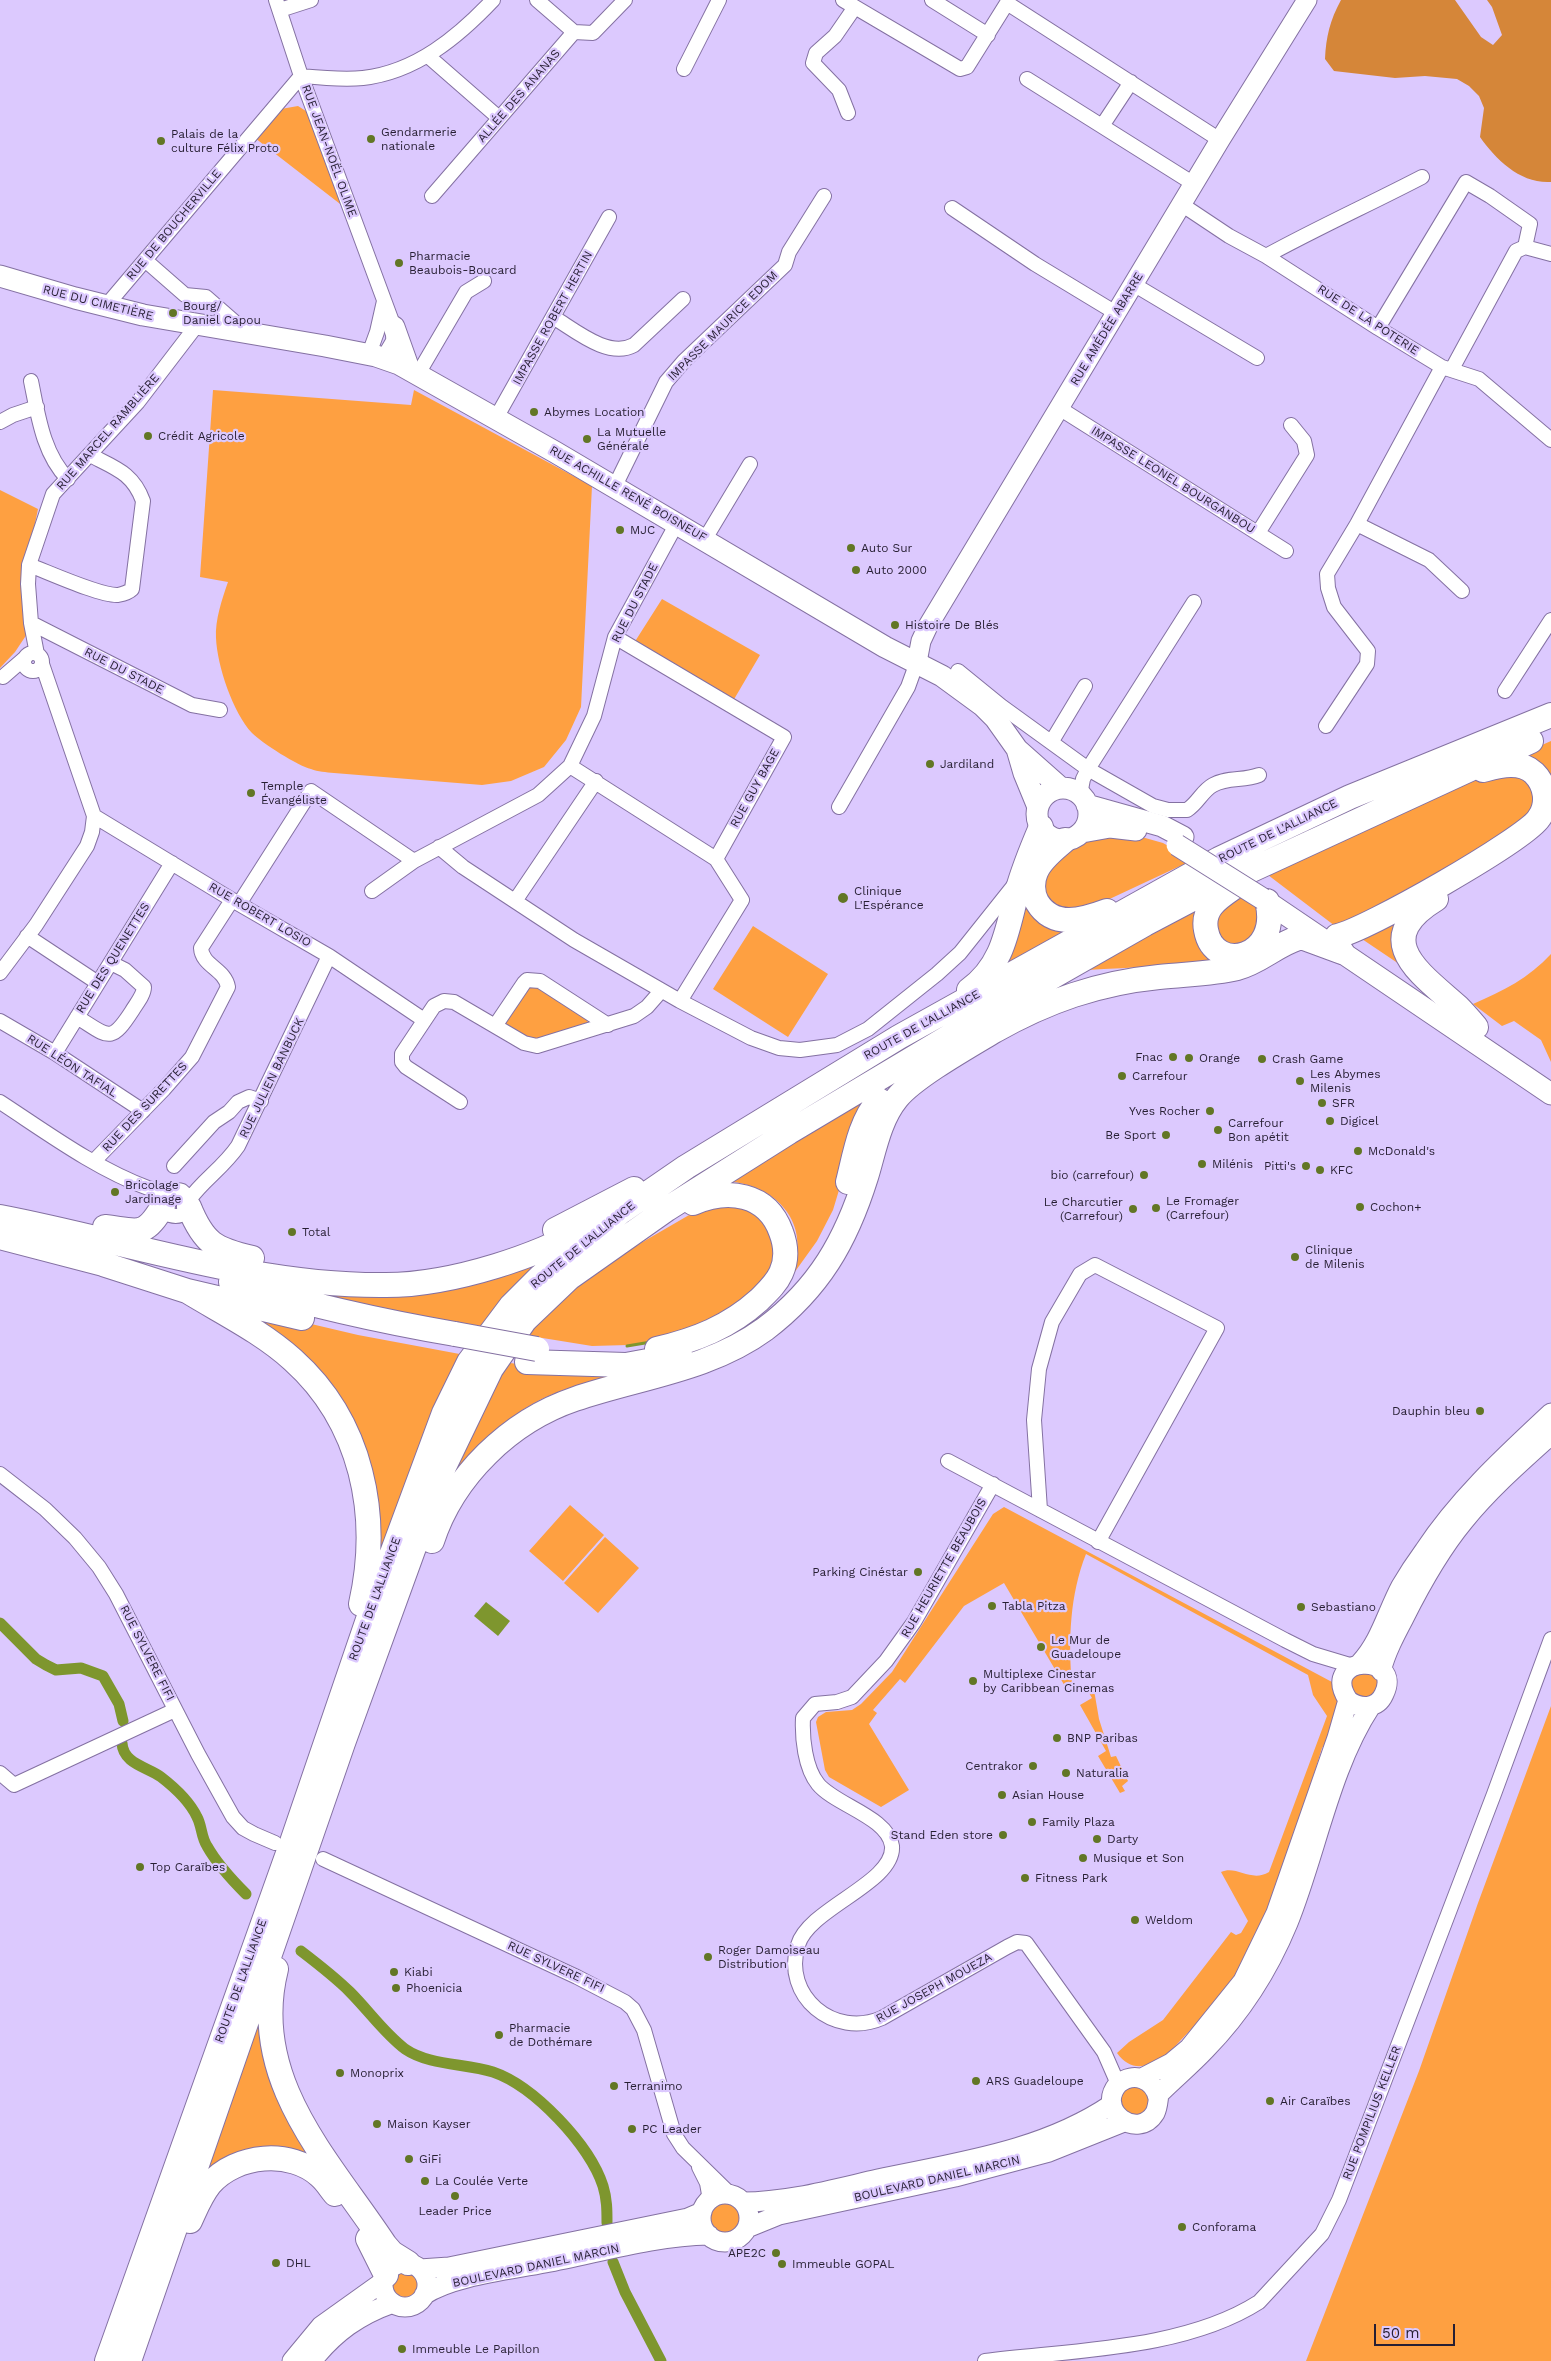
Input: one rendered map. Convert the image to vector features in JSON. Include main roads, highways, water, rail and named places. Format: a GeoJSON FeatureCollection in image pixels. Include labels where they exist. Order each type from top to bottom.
{"type":"FeatureCollection","features":[{"type":"Feature","properties":{"kind":"highway","name":"ROUTE DE L'ALLIANCE"},"geometry":{"type":"LineString","coordinates":[[129,2361],[296,1882],[374,1602],[444,1413],[469,1362],[511,1306],[541,1276],[622,1211],[686,1167],[899,1037],[1219,859],[1308,815],[1551,714]]}},
{"type":"Feature","properties":{"kind":"highway","name":"ROUTE DE L'ALLIANCE"},"geometry":{"type":"LineString","coordinates":[[107,2361],[292,1842],[336,1738],[441,1474],[491,1369],[526,1320],[552,1292],[584,1266],[667,1209],[789,1132],[1145,924],[1280,856],[1551,732]]}},
{"type":"Feature","properties":{"kind":"highway"},"geometry":{"type":"LineString","coordinates":[[336,1738],[373,1690],[414,1593],[437,1525],[474,1468],[498,1442],[512,1432],[573,1399],[709,1360],[736,1347],[784,1313],[804,1294],[836,1252],[850,1224],[882,1126],[896,1099],[909,1086],[1004,1026],[1056,1000],[1082,991],[1117,982],[1231,969],[1260,960],[1298,938],[1339,944],[1353,932],[1396,909],[1523,834],[1540,817],[1545,800],[1544,788],[1535,774],[1522,767],[1510,765],[1474,773],[1424,790]]}},
{"type":"Feature","properties":{"kind":"highway"},"geometry":{"type":"LineString","coordinates":[[1073,836],[1039,866],[1033,887],[1034,896],[1045,912],[1053,917],[1074,920],[1090,917],[1133,898],[1245,840],[1320,804],[1392,776],[1408,773]]}},
{"type":"Feature","properties":{"kind":"highway"},"geometry":{"type":"LineString","coordinates":[[899,1037],[975,985],[995,963],[1002,950],[1040,817]]}},
{"type":"Feature","properties":{"kind":"highway"},"geometry":{"type":"LineString","coordinates":[[1476,1027],[1459,1008],[1423,978],[1413,966],[1404,946],[1408,926],[1419,911],[1426,906],[1534,841],[1551,825]]}},
{"type":"Feature","properties":{"kind":"highway"},"geometry":{"type":"LineString","coordinates":[[1266,897],[1270,917],[1269,929],[1258,947],[1249,952],[1231,955],[1216,950],[1211,945],[1205,923],[1207,912],[1213,902],[1280,856]]}},
{"type":"Feature","properties":{"kind":"highway"},"geometry":{"type":"LineString","coordinates":[[532,1356],[626,1365],[674,1357],[722,1341],[762,1315],[788,1290],[821,1247],[843,1200],[861,1135],[872,1108],[896,1081],[958,1032]]}},
{"type":"Feature","properties":{"kind":"highway"},"geometry":{"type":"LineString","coordinates":[[36,1224],[140,1231],[153,1223],[176,1197],[204,1238],[225,1252],[295,1268],[350,1274],[406,1272],[469,1262],[547,1234],[631,1190],[686,1167]]}},
{"type":"Feature","properties":{"kind":"highway"},"geometry":{"type":"LineString","coordinates":[[532,1356],[632,1354],[697,1339],[723,1327],[746,1312],[771,1288],[781,1273],[786,1252],[779,1225],[764,1205],[751,1198],[721,1194],[686,1206],[667,1209]]}},
{"type":"Feature","properties":{"kind":"highway"},"geometry":{"type":"LineString","coordinates":[[0,1218],[36,1224],[181,1258],[290,1280],[382,1286],[448,1278],[513,1261],[552,1246],[622,1211]]}},
{"type":"Feature","properties":{"kind":"highway"},"geometry":{"type":"LineString","coordinates":[[0,1218],[129,1251],[285,1298],[451,1341]]}},
{"type":"Feature","properties":{"kind":"highway"},"geometry":{"type":"LineString","coordinates":[[0,1237],[103,1264],[187,1291],[323,1324],[451,1341],[532,1356],[597,1373],[674,1371]]}},
{"type":"Feature","properties":{"kind":"highway"},"geometry":{"type":"LineString","coordinates":[[187,1291],[271,1342],[298,1365],[319,1387],[340,1416],[357,1460],[368,1508],[370,1534],[366,1585],[360,1611],[331,1695],[336,1738]]}},
{"type":"Feature","properties":{"kind":"highway"},"geometry":{"type":"LineString","coordinates":[[296,1882],[291,1912],[272,1985],[272,2037],[279,2073],[297,2114],[349,2194],[385,2245],[397,2257],[414,2266]]}},
{"type":"Feature","properties":{"kind":"highway"},"geometry":{"type":"LineString","coordinates":[[146,2312],[211,2182],[228,2170],[262,2158],[293,2162],[320,2176],[368,2240],[385,2278]]}},
{"type":"Feature","properties":{"kind":"highway"},"geometry":{"type":"LineString","coordinates":[[101,2361],[106,2349],[118,2334]]}},
{"type":"Feature","properties":{"kind":"main road","name":"RUE AMÉDÉE ABARRE"},"geometry":{"type":"LineString","coordinates":[[917,662],[921,641],[928,626],[1181,204],[1307,0]]}},
{"type":"Feature","properties":{"kind":"main road","name":"RUE DU CIMETIÈRE"},"geometry":{"type":"LineString","coordinates":[[0,276],[106,306],[197,325]]}},
{"type":"Feature","properties":{"kind":"main road","name":"RUE ACHILLE RENÉ BOISNEUF"},"geometry":{"type":"LineString","coordinates":[[197,325],[376,356],[413,372],[705,539],[885,647],[942,676],[995,718],[1017,749],[1040,817]]}},
{"type":"Feature","properties":{"kind":"main road"},"geometry":{"type":"LineString","coordinates":[[394,327],[413,372]]}},
{"type":"Feature","properties":{"kind":"main road","name":"RUE ACHILLE RENÉ BOISNEUF"},"geometry":{"type":"LineString","coordinates":[[1017,749],[1078,788]]}},
{"type":"Feature","properties":{"kind":"main road"},"geometry":{"type":"LineString","coordinates":[[1073,836],[1087,824],[1089,814],[1078,788]]}},
{"type":"Feature","properties":{"kind":"main road"},"geometry":{"type":"LineString","coordinates":[[1180,841],[1122,828],[1101,828],[1073,836],[1051,837],[1040,817],[1047,794],[1078,788],[1162,826],[1180,841],[1339,944],[1476,1027],[1551,1081]]}},
{"type":"Feature","properties":{"kind":"main road"},"geometry":{"type":"LineString","coordinates":[[1339,944],[1551,1094]]}},
{"type":"Feature","properties":{"kind":"main road"},"geometry":{"type":"LineString","coordinates":[[1371,1706],[1358,1706],[1348,1700],[1343,1690],[1352,1669],[1371,1649],[1401,1586],[1426,1548],[1454,1511],[1494,1466],[1551,1413]]}},
{"type":"Feature","properties":{"kind":"main road"},"geometry":{"type":"LineString","coordinates":[[1381,1670],[1386,1655],[1412,1602],[1438,1556],[1464,1521],[1491,1491],[1551,1435]]}},
{"type":"Feature","properties":{"kind":"main road"},"geometry":{"type":"LineString","coordinates":[[1348,1700],[1337,1738],[1276,1913],[1243,1981],[1189,2048],[1171,2063],[1131,2080],[1112,2095],[1112,2104],[1118,2117],[1124,2122],[1131,2124],[1146,2121],[1155,2112],[1159,2094],[1226,2027],[1252,1992],[1268,1964],[1288,1923],[1351,1742],[1371,1706],[1381,1700],[1384,1694],[1386,1682],[1381,1670],[1372,1664],[1352,1669]]}},
{"type":"Feature","properties":{"kind":"main road"},"geometry":{"type":"LineString","coordinates":[[1131,2080],[1155,2088],[1158,2098]]}},
{"type":"Feature","properties":{"kind":"main road","name":"BOULEVARD DANIEL MARCIN"},"geometry":{"type":"LineString","coordinates":[[736,2198],[766,2200],[834,2189],[1016,2148],[1068,2130],[1093,2117],[1112,2104]]}},
{"type":"Feature","properties":{"kind":"main road","name":"BOULEVARD DANIEL MARCIN"},"geometry":{"type":"LineString","coordinates":[[747,2228],[779,2215],[956,2177],[1049,2152],[1124,2122]]}},
{"type":"Feature","properties":{"kind":"main road"},"geometry":{"type":"LineString","coordinates":[[716,2196],[736,2198],[749,2214],[747,2228],[737,2239],[730,2241],[716,2240],[709,2235],[703,2225],[706,2206],[716,2196]]}},
{"type":"Feature","properties":{"kind":"main road","name":"BOULEVARD DANIEL MARCIN"},"geometry":{"type":"LineString","coordinates":[[414,2266],[449,2266],[688,2218],[706,2206]]}},
{"type":"Feature","properties":{"kind":"main road","name":"BOULEVARD DANIEL MARCIN"},"geometry":{"type":"LineString","coordinates":[[424,2295],[447,2284],[498,2273],[669,2238],[709,2235]]}},
{"type":"Feature","properties":{"kind":"main road"},"geometry":{"type":"LineString","coordinates":[[292,2361],[320,2326],[385,2278],[397,2264],[414,2266],[426,2281],[424,2295],[412,2305],[403,2306],[393,2303],[386,2296],[385,2278]]}},
{"type":"Feature","properties":{"kind":"main road"},"geometry":{"type":"LineString","coordinates":[[312,2361],[348,2324],[364,2314],[393,2303]]}},
{"type":"Feature","properties":{"kind":"waterway"},"geometry":{"type":"LineString","coordinates":[[627,1346],[651,1342]]}},
{"type":"Feature","properties":{"kind":"waterway"},"geometry":{"type":"LineString","coordinates":[[0,1623],[36,1659],[46,1665],[56,1670],[81,1668],[103,1676],[119,1704],[123,1721]]}},
{"type":"Feature","properties":{"kind":"waterway"},"geometry":{"type":"LineString","coordinates":[[122,1743],[123,1750],[131,1760],[161,1777],[186,1800],[197,1817],[205,1843],[211,1853],[246,1894]]}},
{"type":"Feature","properties":{"kind":"waterway"},"geometry":{"type":"LineString","coordinates":[[301,1951],[344,1986],[390,2036],[405,2049],[436,2061],[493,2072],[509,2079],[542,2103],[573,2136],[596,2170],[605,2195],[607,2223]]}},
{"type":"Feature","properties":{"kind":"waterway"},"geometry":{"type":"LineString","coordinates":[[613,2262],[625,2292],[661,2361]]}},
{"type":"Feature","properties":{"kind":"place","name":"Gendarmerie nationale"},"geometry":{"type":"Point","coordinates":[371,139]}},
{"type":"Feature","properties":{"kind":"place","name":"Palais de la culture Félix Proto"},"geometry":{"type":"Point","coordinates":[161,141]}},
{"type":"Feature","properties":{"kind":"place","name":"Pharmacie Beaubois-Boucard"},"geometry":{"type":"Point","coordinates":[399,263]}},
{"type":"Feature","properties":{"kind":"place","name":"Bourg/ Daniel Capou"},"geometry":{"type":"Point","coordinates":[173,313]}},
{"type":"Feature","properties":{"kind":"place","name":"Abymes Location"},"geometry":{"type":"Point","coordinates":[534,412]}},
{"type":"Feature","properties":{"kind":"place","name":"Crédit Agricole"},"geometry":{"type":"Point","coordinates":[148,436]}},
{"type":"Feature","properties":{"kind":"place","name":"La Mutuelle Générale"},"geometry":{"type":"Point","coordinates":[587,439]}},
{"type":"Feature","properties":{"kind":"place","name":"MJC"},"geometry":{"type":"Point","coordinates":[620,530]}},
{"type":"Feature","properties":{"kind":"place","name":"Auto Sur"},"geometry":{"type":"Point","coordinates":[851,548]}},
{"type":"Feature","properties":{"kind":"place","name":"Auto 2000"},"geometry":{"type":"Point","coordinates":[856,570]}},
{"type":"Feature","properties":{"kind":"place","name":"Histoire De Blés"},"geometry":{"type":"Point","coordinates":[895,625]}},
{"type":"Feature","properties":{"kind":"place","name":"Jardiland"},"geometry":{"type":"Point","coordinates":[930,764]}},
{"type":"Feature","properties":{"kind":"place","name":"Temple Évangéliste"},"geometry":{"type":"Point","coordinates":[251,793]}},
{"type":"Feature","properties":{"kind":"place","name":"Clinique L'Espérance"},"geometry":{"type":"Point","coordinates":[843,898]}},
{"type":"Feature","properties":{"kind":"place","name":"Fnac"},"geometry":{"type":"Point","coordinates":[1173,1057]}},
{"type":"Feature","properties":{"kind":"place","name":"Orange"},"geometry":{"type":"Point","coordinates":[1189,1058]}},
{"type":"Feature","properties":{"kind":"place","name":"Crash Game"},"geometry":{"type":"Point","coordinates":[1262,1059]}},
{"type":"Feature","properties":{"kind":"place","name":"Carrefour"},"geometry":{"type":"Point","coordinates":[1122,1076]}},
{"type":"Feature","properties":{"kind":"place","name":"Les Abymes Milenis"},"geometry":{"type":"Point","coordinates":[1300,1081]}},
{"type":"Feature","properties":{"kind":"place","name":"SFR"},"geometry":{"type":"Point","coordinates":[1322,1103]}},
{"type":"Feature","properties":{"kind":"place","name":"Yves Rocher"},"geometry":{"type":"Point","coordinates":[1210,1111]}},
{"type":"Feature","properties":{"kind":"place","name":"Digicel"},"geometry":{"type":"Point","coordinates":[1330,1121]}},
{"type":"Feature","properties":{"kind":"place","name":"Carrefour Bon apétit"},"geometry":{"type":"Point","coordinates":[1218,1130]}},
{"type":"Feature","properties":{"kind":"place","name":"Be Sport"},"geometry":{"type":"Point","coordinates":[1166,1135]}},
{"type":"Feature","properties":{"kind":"place","name":"McDonald's"},"geometry":{"type":"Point","coordinates":[1358,1151]}},
{"type":"Feature","properties":{"kind":"place","name":"Milénis"},"geometry":{"type":"Point","coordinates":[1202,1164]}},
{"type":"Feature","properties":{"kind":"place","name":"Pitti's"},"geometry":{"type":"Point","coordinates":[1306,1166]}},
{"type":"Feature","properties":{"kind":"place","name":"KFC"},"geometry":{"type":"Point","coordinates":[1320,1170]}},
{"type":"Feature","properties":{"kind":"place","name":"bio (carrefour)"},"geometry":{"type":"Point","coordinates":[1144,1175]}},
{"type":"Feature","properties":{"kind":"place","name":"Bricolage Jardinage"},"geometry":{"type":"Point","coordinates":[115,1192]}},
{"type":"Feature","properties":{"kind":"place","name":"Cochon+"},"geometry":{"type":"Point","coordinates":[1360,1207]}},
{"type":"Feature","properties":{"kind":"place","name":"Le Fromager (Carrefour)"},"geometry":{"type":"Point","coordinates":[1156,1208]}},
{"type":"Feature","properties":{"kind":"place","name":"Le Charcutier (Carrefour)"},"geometry":{"type":"Point","coordinates":[1133,1209]}},
{"type":"Feature","properties":{"kind":"place","name":"Total"},"geometry":{"type":"Point","coordinates":[292,1232]}},
{"type":"Feature","properties":{"kind":"place","name":"Clinique de Milenis"},"geometry":{"type":"Point","coordinates":[1295,1257]}},
{"type":"Feature","properties":{"kind":"place","name":"Dauphin bleu"},"geometry":{"type":"Point","coordinates":[1480,1411]}},
{"type":"Feature","properties":{"kind":"place","name":"Parking Cinéstar"},"geometry":{"type":"Point","coordinates":[918,1572]}},
{"type":"Feature","properties":{"kind":"place","name":"Tabla Pitza"},"geometry":{"type":"Point","coordinates":[992,1606]}},
{"type":"Feature","properties":{"kind":"place","name":"Sebastiano"},"geometry":{"type":"Point","coordinates":[1301,1607]}},
{"type":"Feature","properties":{"kind":"place","name":"Le Mur de Guadeloupe"},"geometry":{"type":"Point","coordinates":[1041,1647]}},
{"type":"Feature","properties":{"kind":"place","name":"Multiplexe Cinestar by Caribbean Cinemas"},"geometry":{"type":"Point","coordinates":[973,1681]}},
{"type":"Feature","properties":{"kind":"place","name":"BNP Paribas"},"geometry":{"type":"Point","coordinates":[1057,1738]}},
{"type":"Feature","properties":{"kind":"place","name":"Centrakor"},"geometry":{"type":"Point","coordinates":[1033,1766]}},
{"type":"Feature","properties":{"kind":"place","name":"Naturalia"},"geometry":{"type":"Point","coordinates":[1066,1773]}},
{"type":"Feature","properties":{"kind":"place","name":"Asian House"},"geometry":{"type":"Point","coordinates":[1002,1795]}},
{"type":"Feature","properties":{"kind":"place","name":"Family Plaza"},"geometry":{"type":"Point","coordinates":[1032,1822]}},
{"type":"Feature","properties":{"kind":"place","name":"Stand Eden store"},"geometry":{"type":"Point","coordinates":[1003,1835]}},
{"type":"Feature","properties":{"kind":"place","name":"Darty"},"geometry":{"type":"Point","coordinates":[1097,1839]}},
{"type":"Feature","properties":{"kind":"place","name":"Musique et Son"},"geometry":{"type":"Point","coordinates":[1083,1858]}},
{"type":"Feature","properties":{"kind":"place","name":"Top Caraïbes"},"geometry":{"type":"Point","coordinates":[140,1867]}},
{"type":"Feature","properties":{"kind":"place","name":"Fitness Park"},"geometry":{"type":"Point","coordinates":[1025,1878]}},
{"type":"Feature","properties":{"kind":"place","name":"Weldom"},"geometry":{"type":"Point","coordinates":[1135,1920]}},
{"type":"Feature","properties":{"kind":"place","name":"Roger Damoiseau Distribution"},"geometry":{"type":"Point","coordinates":[708,1957]}},
{"type":"Feature","properties":{"kind":"place","name":"Kiabi"},"geometry":{"type":"Point","coordinates":[394,1972]}},
{"type":"Feature","properties":{"kind":"place","name":"Phoenicia"},"geometry":{"type":"Point","coordinates":[396,1988]}},
{"type":"Feature","properties":{"kind":"place","name":"Pharmacie de Dothémare"},"geometry":{"type":"Point","coordinates":[499,2035]}},
{"type":"Feature","properties":{"kind":"place","name":"Monoprix"},"geometry":{"type":"Point","coordinates":[340,2073]}},
{"type":"Feature","properties":{"kind":"place","name":"ARS Guadeloupe"},"geometry":{"type":"Point","coordinates":[976,2081]}},
{"type":"Feature","properties":{"kind":"place","name":"Terranimo"},"geometry":{"type":"Point","coordinates":[614,2086]}},
{"type":"Feature","properties":{"kind":"place","name":"Air Caraïbes"},"geometry":{"type":"Point","coordinates":[1270,2101]}},
{"type":"Feature","properties":{"kind":"place","name":"Maison Kayser"},"geometry":{"type":"Point","coordinates":[377,2124]}},
{"type":"Feature","properties":{"kind":"place","name":"PC Leader"},"geometry":{"type":"Point","coordinates":[632,2129]}},
{"type":"Feature","properties":{"kind":"place","name":"GiFi"},"geometry":{"type":"Point","coordinates":[409,2159]}},
{"type":"Feature","properties":{"kind":"place","name":"La Coulée Verte"},"geometry":{"type":"Point","coordinates":[425,2181]}},
{"type":"Feature","properties":{"kind":"place","name":"Leader Price"},"geometry":{"type":"Point","coordinates":[455,2196]}},
{"type":"Feature","properties":{"kind":"place","name":"Conforama"},"geometry":{"type":"Point","coordinates":[1182,2227]}},
{"type":"Feature","properties":{"kind":"place","name":"APE2C"},"geometry":{"type":"Point","coordinates":[776,2253]}},
{"type":"Feature","properties":{"kind":"place","name":"DHL"},"geometry":{"type":"Point","coordinates":[276,2263]}},
{"type":"Feature","properties":{"kind":"place","name":"Immeuble GOPAL"},"geometry":{"type":"Point","coordinates":[782,2264]}},
{"type":"Feature","properties":{"kind":"place","name":"Immeuble Le Papillon"},"geometry":{"type":"Point","coordinates":[402,2349]}}]}
